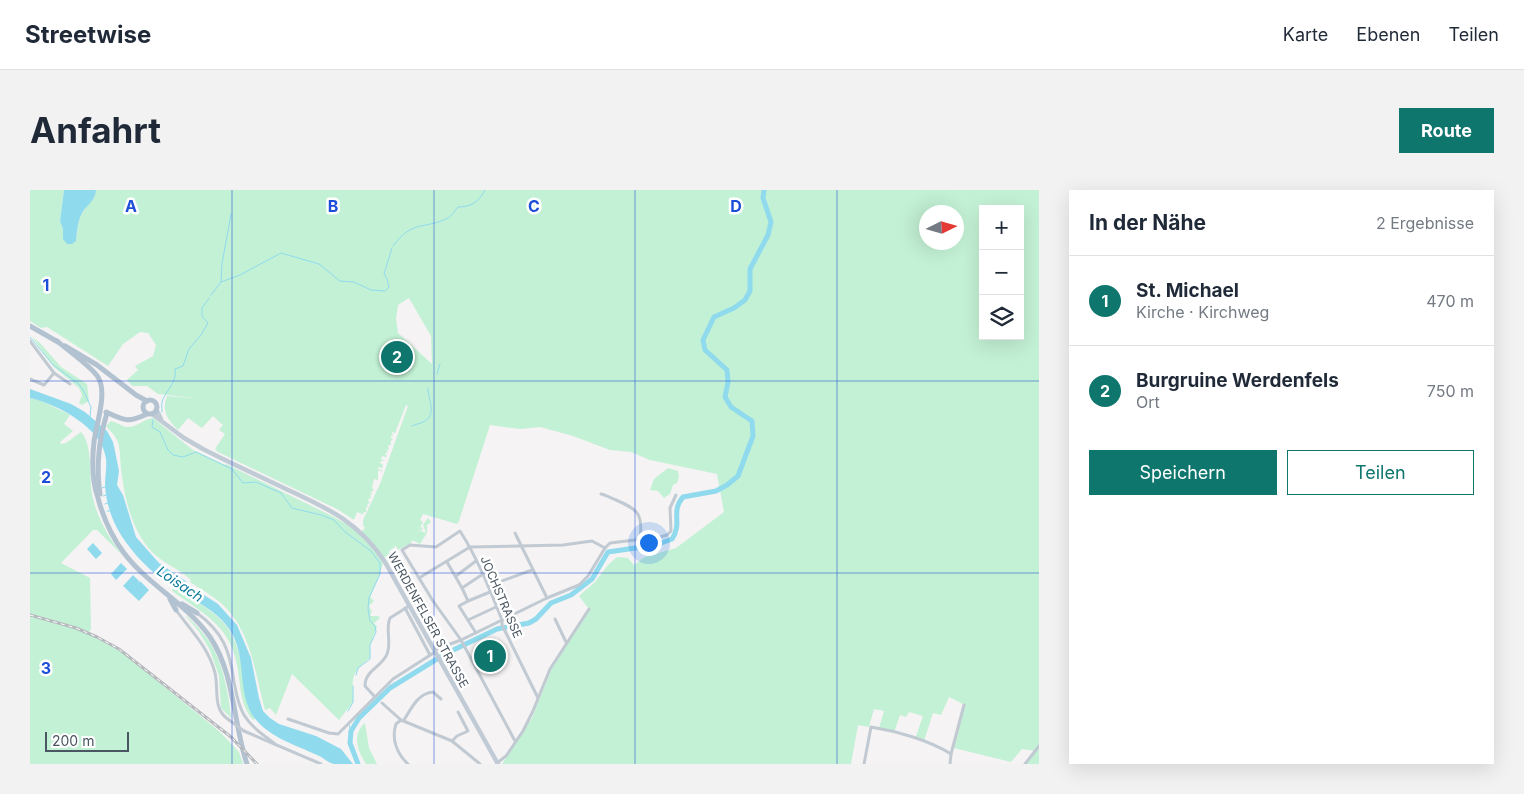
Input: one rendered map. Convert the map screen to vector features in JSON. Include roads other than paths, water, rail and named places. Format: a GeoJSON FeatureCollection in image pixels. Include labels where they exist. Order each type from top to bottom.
{"type":"FeatureCollection","features":[{"type":"Feature","properties":{"kind":"main road"},"geometry":{"type":"LineString","coordinates":[[30,326],[97,365],[136,396],[154,402],[156,409],[146,411],[137,419],[126,421],[104,412],[98,482],[103,512]]}},
{"type":"Feature","properties":{"kind":"main road"},"geometry":{"type":"LineString","coordinates":[[57,341],[99,377],[102,396],[102,424]]}},
{"type":"Feature","properties":{"kind":"main road"},"geometry":{"type":"LineString","coordinates":[[136,396],[146,411]]}},
{"type":"Feature","properties":{"kind":"main road"},"geometry":{"type":"LineString","coordinates":[[146,411],[147,401]]}},
{"type":"Feature","properties":{"kind":"main road"},"geometry":{"type":"LineString","coordinates":[[116,417],[108,418],[102,424],[94,442],[93,461],[97,498],[115,540],[124,553],[203,628],[220,655],[247,764]]}},
{"type":"Feature","properties":{"kind":"main road"},"geometry":{"type":"LineString","coordinates":[[169,595],[176,610]]}},
{"type":"Feature","properties":{"kind":"main road"},"geometry":{"type":"LineString","coordinates":[[169,595],[197,613]]}},
{"type":"Feature","properties":{"kind":"street"},"geometry":{"type":"LineString","coordinates":[[30,340],[54,373],[70,384]]}},
{"type":"Feature","properties":{"kind":"street"},"geometry":{"type":"LineString","coordinates":[[31,378],[44,385],[54,373]]}},
{"type":"Feature","properties":{"kind":"street","name":"WERDENFELSER STRASSE"},"geometry":{"type":"LineString","coordinates":[[156,409],[162,420]]}},
{"type":"Feature","properties":{"kind":"street","name":"WERDENFELSER STRASSE"},"geometry":{"type":"LineString","coordinates":[[146,411],[162,420],[193,444],[329,509],[352,524],[375,548],[407,607],[435,651],[496,763]]}},
{"type":"Feature","properties":{"kind":"street"},"geometry":{"type":"LineString","coordinates":[[600,494],[631,506],[636,511],[640,520],[640,540]]}},
{"type":"Feature","properties":{"kind":"street"},"geometry":{"type":"LineString","coordinates":[[288,719],[334,734],[342,731],[393,679],[435,651],[462,644],[476,633],[502,622],[547,598],[569,590],[584,581],[604,548],[614,542],[660,538],[670,533],[672,526],[670,508],[676,495]]}},
{"type":"Feature","properties":{"kind":"street","name":"JOCHSTRASSE"},"geometry":{"type":"LineString","coordinates":[[419,578],[402,550],[410,545],[436,547],[460,531],[483,574],[504,630],[538,698]]}},
{"type":"Feature","properties":{"kind":"street"},"geometry":{"type":"LineString","coordinates":[[515,533],[547,598]]}},
{"type":"Feature","properties":{"kind":"street"},"geometry":{"type":"LineString","coordinates":[[515,741],[462,644],[419,578],[470,547],[563,545],[592,542],[604,548]]}},
{"type":"Feature","properties":{"kind":"street"},"geometry":{"type":"LineString","coordinates":[[456,576],[476,560]]}},
{"type":"Feature","properties":{"kind":"street"},"geometry":{"type":"LineString","coordinates":[[446,562],[456,576],[468,601]]}},
{"type":"Feature","properties":{"kind":"street"},"geometry":{"type":"LineString","coordinates":[[488,586],[532,570]]}},
{"type":"Feature","properties":{"kind":"street"},"geometry":{"type":"LineString","coordinates":[[462,588],[483,574]]}},
{"type":"Feature","properties":{"kind":"street"},"geometry":{"type":"LineString","coordinates":[[476,633],[459,606],[490,592]]}},
{"type":"Feature","properties":{"kind":"street"},"geometry":{"type":"LineString","coordinates":[[375,697],[366,686],[367,675],[380,663],[388,652],[390,618],[407,607],[430,655]]}},
{"type":"Feature","properties":{"kind":"street"},"geometry":{"type":"LineString","coordinates":[[468,620],[496,607]]}},
{"type":"Feature","properties":{"kind":"street"},"geometry":{"type":"LineString","coordinates":[[496,763],[506,756],[529,720],[550,669],[589,609]]}},
{"type":"Feature","properties":{"kind":"street"},"geometry":{"type":"LineString","coordinates":[[176,610],[199,638],[208,654],[215,672],[219,709],[229,720],[244,730],[321,764]]}},
{"type":"Feature","properties":{"kind":"street"},"geometry":{"type":"LineString","coordinates":[[197,613],[217,631],[226,647],[232,663],[237,697],[244,716],[256,729],[275,744]]}},
{"type":"Feature","properties":{"kind":"street"},"geometry":{"type":"LineString","coordinates":[[555,619],[567,643]]}},
{"type":"Feature","properties":{"kind":"street"},"geometry":{"type":"LineString","coordinates":[[408,764],[400,754],[394,736],[396,724],[402,720],[414,703],[424,694],[433,692],[441,699]]}},
{"type":"Feature","properties":{"kind":"street"},"geometry":{"type":"LineString","coordinates":[[382,703],[402,720],[452,741],[480,764]]}},
{"type":"Feature","properties":{"kind":"street"},"geometry":{"type":"LineString","coordinates":[[950,764],[964,705]]}},
{"type":"Feature","properties":{"kind":"street"},"geometry":{"type":"LineString","coordinates":[[452,741],[457,736],[468,731],[458,712]]}},
{"type":"Feature","properties":{"kind":"street"},"geometry":{"type":"LineString","coordinates":[[864,764],[871,727],[924,741],[942,748],[951,754]]}},
{"type":"Feature","properties":{"kind":"street"},"geometry":{"type":"LineString","coordinates":[[1025,764],[1039,746]]}},
{"type":"Feature","properties":{"kind":"water"},"geometry":{"type":"Polygon","coordinates":[[[64,190],[96,190],[80,217],[76,241],[72,244],[67,244],[63,239],[63,229],[60,221],[64,190]]]}},
{"type":"Feature","properties":{"kind":"water","name":"Loisach"},"geometry":{"type":"Polygon","coordinates":[[[30,389],[71,404],[85,412],[107,431],[113,442],[119,471],[117,485],[123,495],[136,537],[159,563],[218,604],[237,625],[251,658],[263,711],[279,724],[316,736],[341,749],[353,764],[334,764],[287,742],[268,731],[253,716],[245,697],[240,659],[231,632],[211,610],[161,579],[131,549],[118,530],[110,512],[105,485],[106,459],[97,437],[77,419],[65,412],[30,398],[30,389]]]}},
{"type":"Feature","properties":{"kind":"water"},"geometry":{"type":"Polygon","coordinates":[[[93,543],[102,553],[96,559],[87,549],[93,543]]]}},
{"type":"Feature","properties":{"kind":"water"},"geometry":{"type":"Polygon","coordinates":[[[121,563],[127,569],[116,580],[111,574],[121,563]]]}},
{"type":"Feature","properties":{"kind":"water"},"geometry":{"type":"Polygon","coordinates":[[[133,575],[139,581],[138,583],[140,581],[149,590],[139,601],[123,586],[133,575]]]}},
{"type":"Feature","properties":{"kind":"waterway"},"geometry":{"type":"LineString","coordinates":[[393,246],[413,228],[440,222],[449,217],[458,207],[474,203],[485,190]]}},
{"type":"Feature","properties":{"kind":"waterway"},"geometry":{"type":"LineString","coordinates":[[358,764],[350,743],[351,731],[359,718],[390,688],[445,654],[497,629],[529,623],[536,619],[551,603],[571,595],[592,579],[608,552],[656,545],[672,539],[677,528],[677,508],[683,497],[716,491],[738,476],[753,436],[752,421],[731,407],[725,397],[728,382],[727,370],[705,350],[703,340],[714,317],[734,308],[745,300],[750,291],[750,269],[768,235],[771,222],[763,198],[764,190]]}},
{"type":"Feature","properties":{"kind":"waterway"},"geometry":{"type":"LineString","coordinates":[[221,282],[222,264],[231,214]]}},
{"type":"Feature","properties":{"kind":"waterway"},"geometry":{"type":"LineString","coordinates":[[211,295],[221,282],[240,275],[281,253],[319,264],[340,281],[354,282],[371,290],[385,291],[389,287],[384,274],[392,248]]}},
{"type":"Feature","properties":{"kind":"waterway"},"geometry":{"type":"LineString","coordinates":[[162,412],[162,401],[173,381],[175,369],[183,366],[189,349],[208,323],[202,316],[202,308],[209,298]]}},
{"type":"Feature","properties":{"kind":"waterway"},"geometry":{"type":"LineString","coordinates":[[30,337],[53,365],[78,383],[91,407],[90,417]]}},
{"type":"Feature","properties":{"kind":"waterway"},"geometry":{"type":"LineString","coordinates":[[437,374],[440,364]]}},
{"type":"Feature","properties":{"kind":"waterway"},"geometry":{"type":"LineString","coordinates":[[412,426],[428,419],[430,415],[431,407],[428,388]]}},
{"type":"Feature","properties":{"kind":"waterway"},"geometry":{"type":"LineString","coordinates":[[153,420],[152,427],[160,432],[168,450],[173,455],[183,457],[196,452],[232,469],[243,483],[256,482],[281,493],[292,508],[334,520],[345,532],[371,551],[380,563],[380,574],[369,598],[368,609],[370,621],[375,626],[376,632],[370,645],[370,659],[358,668],[356,675]]}},
{"type":"Feature","properties":{"kind":"waterway"},"geometry":{"type":"LineString","coordinates":[[348,711],[353,702],[353,686]]}},
{"type":"Feature","properties":{"kind":"waterway"},"geometry":{"type":"LineString","coordinates":[[349,725],[351,731]]}},
{"type":"Feature","properties":{"kind":"railway"},"geometry":{"type":"LineString","coordinates":[[30,615],[76,628],[119,649],[231,737],[257,764]]}},
{"type":"Feature","properties":{"kind":"place","name":"Burgruine Werdenfels"},"geometry":{"type":"Point","coordinates":[397,357]}},
{"type":"Feature","properties":{"kind":"place","name":"St. Michael"},"geometry":{"type":"Point","coordinates":[490,656]}}]}
